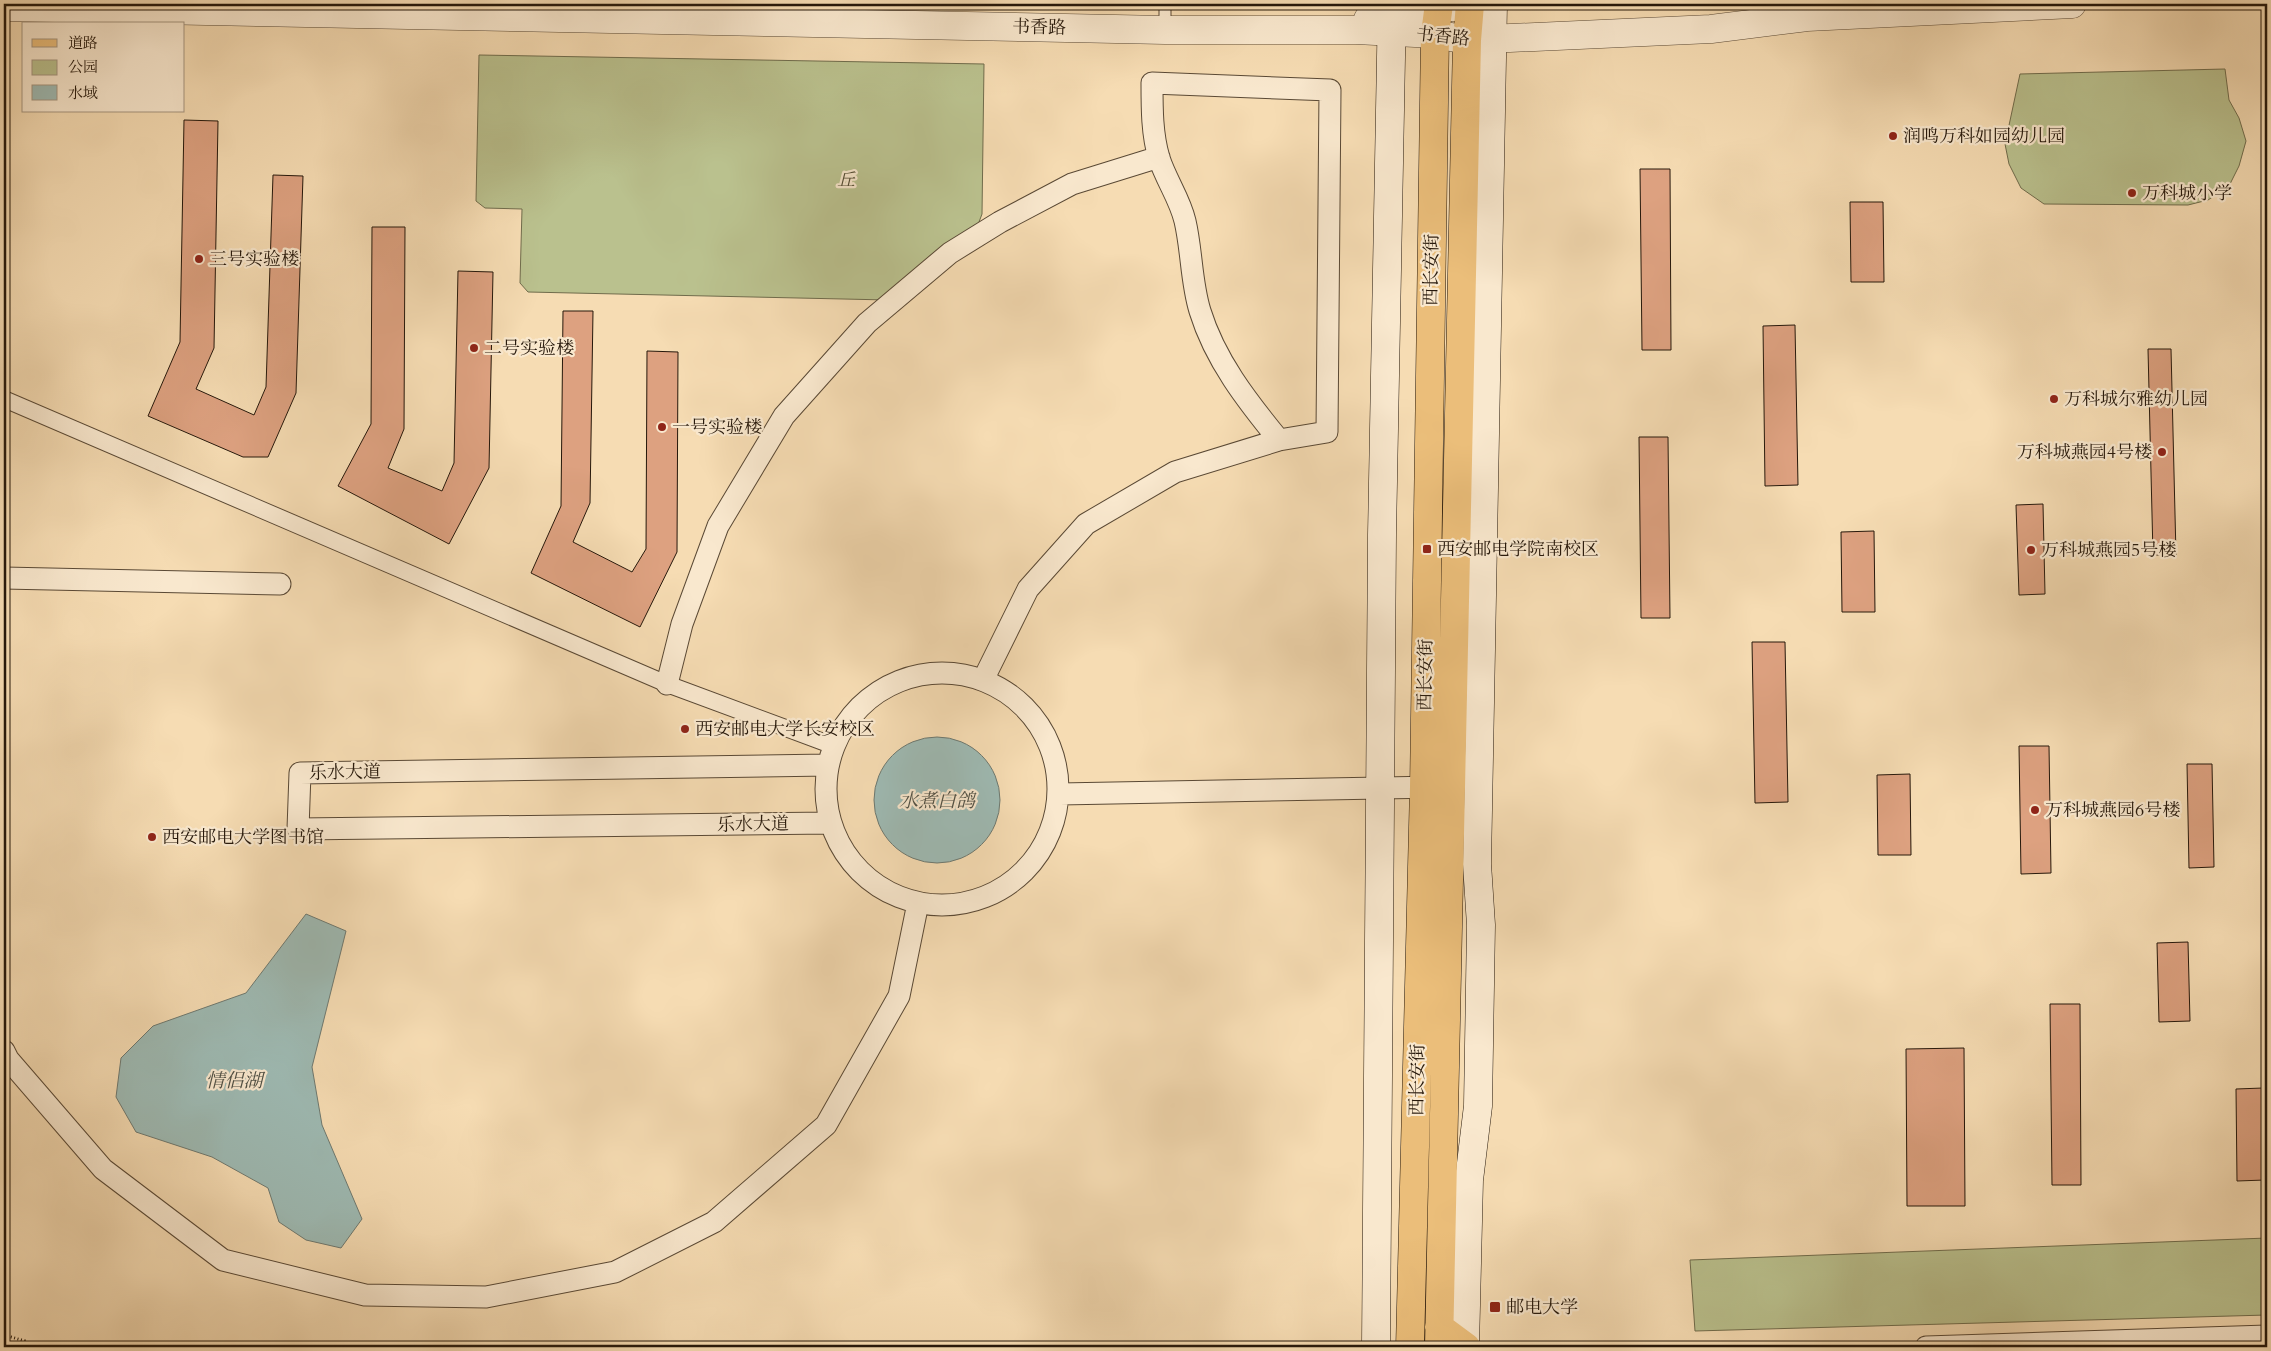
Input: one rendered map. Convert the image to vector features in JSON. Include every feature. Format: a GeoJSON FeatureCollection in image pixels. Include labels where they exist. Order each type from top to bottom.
{"type":"FeatureCollection","features":[{"type":"Feature","properties":{"kind":"main road","name":"西长安街"},"geometry":{"type":"LineString","coordinates":[[1410,1347],[1437,787],[1481,4]]}},
{"type":"Feature","properties":{"kind":"main road","name":"西长安街"},"geometry":{"type":"LineString","coordinates":[[1438,15],[1437,787],[1452,1342]]}},
{"type":"Feature","properties":{"kind":"street","name":"书香路"},"geometry":{"type":"LineString","coordinates":[[601,4],[1352,21],[1438,15],[1481,4],[1501,4]]}},
{"type":"Feature","properties":{"kind":"street","name":"书香路"},"geometry":{"type":"LineString","coordinates":[[1438,15],[1480,40],[1711,29],[1807,17],[2072,4]]}},
{"type":"Feature","properties":{"kind":"street","name":"书香路"},"geometry":{"type":"LineString","coordinates":[[4,7],[1165,17]]}},
{"type":"Feature","properties":{"kind":"street"},"geometry":{"type":"LineString","coordinates":[[1376,1347],[1382,516],[1392,17]]}},
{"type":"Feature","properties":{"kind":"street"},"geometry":{"type":"LineString","coordinates":[[1452,1342],[1478,1106],[1481,926],[1477,864],[1480,40]]}},
{"type":"Feature","properties":{"kind":"street"},"geometry":{"type":"LineString","coordinates":[[984,680],[1028,590],[1086,524],[1176,472],[1279,440],[1327,432],[1330,90],[1152,83],[1152,124],[1159,157],[1178,196],[1186,222],[1200,310],[1210,340],[1231,377],[1279,440]]}},
{"type":"Feature","properties":{"kind":"street"},"geometry":{"type":"LineString","coordinates":[[667,684],[682,624],[718,526],[784,416],[867,324],[950,253],[1000,222],[1072,184],[1159,157]]}},
{"type":"Feature","properties":{"kind":"street"},"geometry":{"type":"LineString","coordinates":[[4,399],[831,756]]}},
{"type":"Feature","properties":{"kind":"street"},"geometry":{"type":"LineString","coordinates":[[4,578],[280,584]]}},
{"type":"Feature","properties":{"kind":"street"},"geometry":{"type":"LineString","coordinates":[[948,672],[984,680],[1018,700],[1044,731],[1057,769],[1060,794],[1045,844],[1023,874],[993,895],[957,905],[918,903],[891,894],[864,876],[844,852],[830,823],[826,794],[831,756],[852,715],[879,690],[912,676],[948,672]]}},
{"type":"Feature","properties":{"kind":"street","name":"乐水大道"},"geometry":{"type":"LineString","coordinates":[[830,823],[298,828],[300,773],[831,756]]}},
{"type":"Feature","properties":{"kind":"street"},"geometry":{"type":"LineString","coordinates":[[1060,794],[1437,787]]}},
{"type":"Feature","properties":{"kind":"street"},"geometry":{"type":"LineString","coordinates":[[4,1051],[8,1059],[103,1169],[223,1260],[365,1295],[486,1298],[615,1272],[714,1222],[826,1125],[899,996],[918,903]]}},
{"type":"Feature","properties":{"kind":"street"},"geometry":{"type":"LineString","coordinates":[[1926,1347],[2267,1336]]}},
{"type":"Feature","properties":{"kind":"path"},"geometry":{"type":"LineString","coordinates":[[4,1334],[25,1341],[31,1347]]}},
{"type":"Feature","properties":{"kind":"green space","name":"丘"},"geometry":{"type":"Polygon","coordinates":[[[479,55],[984,64],[982,214],[973,238],[888,300],[528,292],[520,283],[522,209],[485,208],[476,201],[479,55]]]}},
{"type":"Feature","properties":{"kind":"green space"},"geometry":{"type":"Polygon","coordinates":[[[2225,69],[2229,100],[2239,118],[2246,141],[2239,166],[2229,186],[2208,200],[2188,205],[2044,204],[2021,188],[2009,164],[2005,144],[2020,74],[2225,69]]]}},
{"type":"Feature","properties":{"kind":"green space"},"geometry":{"type":"Polygon","coordinates":[[[2267,1238],[2267,1315],[1695,1331],[1690,1260],[2267,1238]]]}},
{"type":"Feature","properties":{"kind":"water","name":"水煮白鸽"},"geometry":{"type":"Polygon","coordinates":[[[937,737],[961,742],[981,756],[995,776],[1000,800],[995,824],[981,844],[961,858],[937,863],[913,858],[893,844],[879,824],[874,800],[879,776],[893,756],[913,742],[937,737]]]}},
{"type":"Feature","properties":{"kind":"water","name":"情侣湖"},"geometry":{"type":"Polygon","coordinates":[[[306,914],[346,931],[312,1067],[322,1125],[362,1219],[341,1248],[306,1240],[279,1222],[268,1188],[212,1157],[136,1132],[116,1097],[121,1058],[153,1026],[246,993],[306,914]]]}},
{"type":"Feature","properties":{"kind":"building","name":"三号实验楼"},"geometry":{"type":"Polygon","coordinates":[[[184,120],[218,121],[214,348],[196,389],[254,415],[266,387],[273,175],[303,176],[296,393],[268,457],[243,457],[148,416],[180,342],[184,120]]]}},
{"type":"Feature","properties":{"kind":"building"},"geometry":{"type":"Polygon","coordinates":[[[1640,169],[1670,169],[1671,350],[1642,350],[1640,169]]]}},
{"type":"Feature","properties":{"kind":"building"},"geometry":{"type":"Polygon","coordinates":[[[1850,202],[1883,202],[1884,282],[1851,282],[1850,202]]]}},
{"type":"Feature","properties":{"kind":"building","name":"二号实验楼"},"geometry":{"type":"Polygon","coordinates":[[[372,227],[405,227],[404,429],[388,468],[442,491],[454,463],[458,271],[493,272],[489,468],[449,544],[338,486],[371,424],[372,227]]]}},
{"type":"Feature","properties":{"kind":"building","name":"一号实验楼"},"geometry":{"type":"Polygon","coordinates":[[[563,311],[593,311],[590,503],[573,542],[632,572],[646,549],[647,351],[678,352],[677,552],[640,627],[531,573],[561,506],[563,311]]]}},
{"type":"Feature","properties":{"kind":"building"},"geometry":{"type":"Polygon","coordinates":[[[1795,325],[1798,485],[1765,486],[1763,326],[1795,325]]]}},
{"type":"Feature","properties":{"kind":"building","name":"万科城燕园4号楼"},"geometry":{"type":"Polygon","coordinates":[[[2148,349],[2171,349],[2176,555],[2153,555],[2148,349]]]}},
{"type":"Feature","properties":{"kind":"building"},"geometry":{"type":"Polygon","coordinates":[[[1639,437],[1668,437],[1670,618],[1641,618],[1639,437]]]}},
{"type":"Feature","properties":{"kind":"building","name":"万科城燕园5号楼"},"geometry":{"type":"Polygon","coordinates":[[[2043,504],[2045,594],[2019,595],[2016,505],[2043,504]]]}},
{"type":"Feature","properties":{"kind":"building"},"geometry":{"type":"Polygon","coordinates":[[[1874,531],[1875,612],[1842,612],[1841,532],[1874,531]]]}},
{"type":"Feature","properties":{"kind":"building"},"geometry":{"type":"Polygon","coordinates":[[[1752,642],[1785,642],[1788,802],[1755,803],[1752,642]]]}},
{"type":"Feature","properties":{"kind":"building","name":"万科城燕园6号楼"},"geometry":{"type":"Polygon","coordinates":[[[2019,746],[2049,746],[2051,873],[2021,874],[2019,746]]]}},
{"type":"Feature","properties":{"kind":"building"},"geometry":{"type":"Polygon","coordinates":[[[2187,764],[2212,764],[2214,867],[2189,868],[2187,764]]]}},
{"type":"Feature","properties":{"kind":"building"},"geometry":{"type":"Polygon","coordinates":[[[1910,774],[1911,855],[1878,855],[1877,775],[1910,774]]]}},
{"type":"Feature","properties":{"kind":"building"},"geometry":{"type":"Polygon","coordinates":[[[2188,942],[2190,1021],[2159,1022],[2157,943],[2188,942]]]}},
{"type":"Feature","properties":{"kind":"building"},"geometry":{"type":"Polygon","coordinates":[[[2050,1004],[2080,1004],[2081,1185],[2052,1185],[2050,1004]]]}},
{"type":"Feature","properties":{"kind":"building"},"geometry":{"type":"Polygon","coordinates":[[[1964,1048],[1965,1206],[1907,1206],[1906,1049],[1964,1048]]]}},
{"type":"Feature","properties":{"kind":"building"},"geometry":{"type":"Polygon","coordinates":[[[2263,1088],[2265,1180],[2237,1181],[2236,1089],[2263,1088]]]}},
{"type":"Feature","properties":{"kind":"place","name":"润鸣万科如园幼儿园"},"geometry":{"type":"Point","coordinates":[1893,136]}},
{"type":"Feature","properties":{"kind":"place","name":"万科城小学"},"geometry":{"type":"Point","coordinates":[2132,193]}},
{"type":"Feature","properties":{"kind":"place","name":"三号实验楼"},"geometry":{"type":"Point","coordinates":[199,259]}},
{"type":"Feature","properties":{"kind":"place","name":"二号实验楼"},"geometry":{"type":"Point","coordinates":[474,348]}},
{"type":"Feature","properties":{"kind":"place","name":"万科城尔雅幼儿园"},"geometry":{"type":"Point","coordinates":[2054,399]}},
{"type":"Feature","properties":{"kind":"place","name":"一号实验楼"},"geometry":{"type":"Point","coordinates":[662,427]}},
{"type":"Feature","properties":{"kind":"place","name":"万科城燕园4号楼"},"geometry":{"type":"Point","coordinates":[2162,452]}},
{"type":"Feature","properties":{"kind":"place","name":"西安邮电学院南校区"},"geometry":{"type":"Point","coordinates":[1427,549]}},
{"type":"Feature","properties":{"kind":"place","name":"万科城燕园5号楼"},"geometry":{"type":"Point","coordinates":[2031,550]}},
{"type":"Feature","properties":{"kind":"place","name":"西安邮电大学长安校区"},"geometry":{"type":"Point","coordinates":[685,729]}},
{"type":"Feature","properties":{"kind":"place","name":"万科城燕园6号楼"},"geometry":{"type":"Point","coordinates":[2035,810]}},
{"type":"Feature","properties":{"kind":"place","name":"西安邮电大学图书馆"},"geometry":{"type":"Point","coordinates":[152,837]}},
{"type":"Feature","properties":{"kind":"place","name":"邮电大学"},"geometry":{"type":"Point","coordinates":[1495,1307]}}]}
